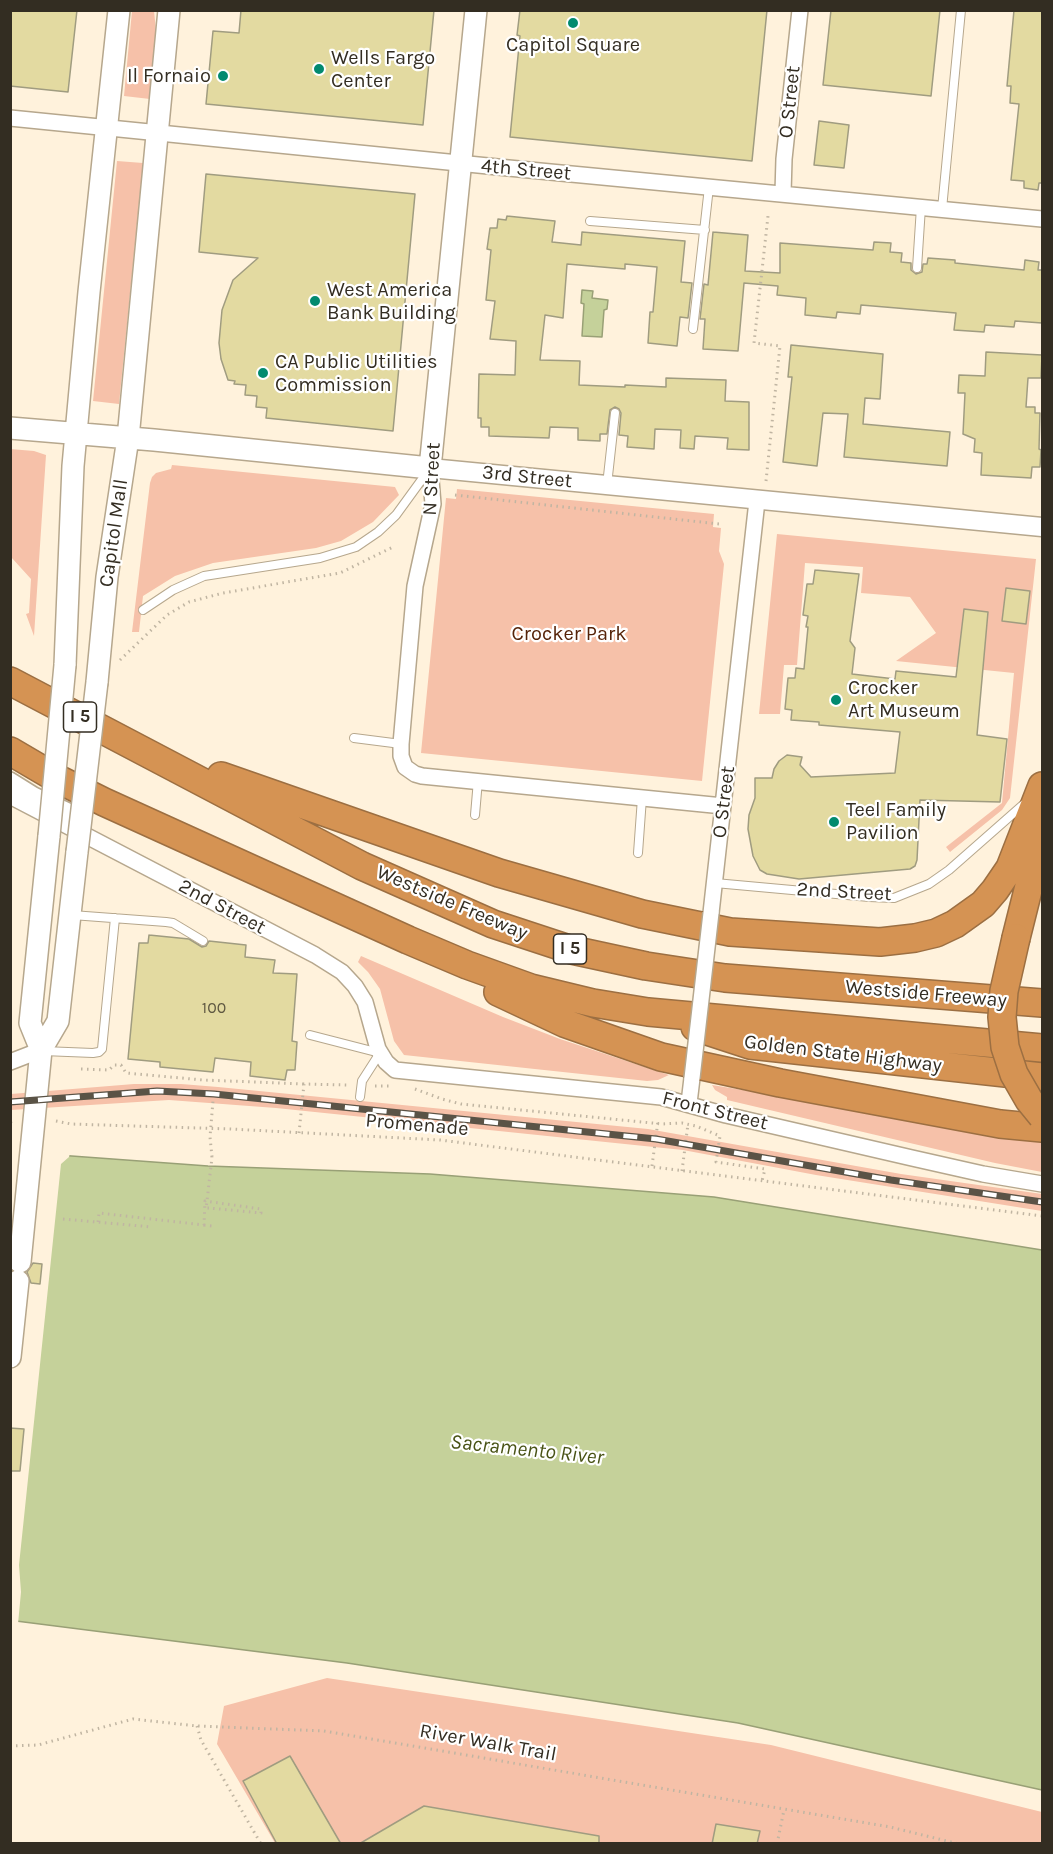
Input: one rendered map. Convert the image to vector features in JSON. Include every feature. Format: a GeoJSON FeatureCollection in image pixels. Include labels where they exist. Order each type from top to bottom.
{"type":"FeatureCollection","features":[{"type":"Feature","properties":{"kind":"highway","name":"Westside Freeway"},"geometry":{"type":"LineString","coordinates":[[14,681],[373,871],[493,924],[572,950],[646,966],[725,978],[1042,1004]]}},
{"type":"Feature","properties":{"kind":"highway"},"geometry":{"type":"LineString","coordinates":[[139,747],[500,873],[642,914],[730,932],[880,942],[906,940],[936,933],[955,924],[983,904],[1010,868],[1042,786]]}},
{"type":"Feature","properties":{"kind":"highway","name":"I 5"},"geometry":{"type":"LineString","coordinates":[[10,751],[104,802],[408,940],[467,965],[531,988],[593,1003],[648,1012],[1042,1048]]}},
{"type":"Feature","properties":{"kind":"highway"},"geometry":{"type":"LineString","coordinates":[[1042,786],[1036,854],[1004,990],[1002,1017],[1005,1047],[1014,1074],[1029,1100],[1042,1116]]}},
{"type":"Feature","properties":{"kind":"highway"},"geometry":{"type":"LineString","coordinates":[[408,940],[480,983],[564,1023],[661,1057],[780,1083],[1000,1124],[1042,1128]]}},
{"type":"Feature","properties":{"kind":"highway","name":"Golden State Highway"},"geometry":{"type":"LineString","coordinates":[[648,1012],[750,1045],[1042,1077]]}},
{"type":"Feature","properties":{"kind":"main road","name":"Capitol Mall"},"geometry":{"type":"LineString","coordinates":[[41,1050],[30,1023],[65,665],[76,433],[118,10]]}},
{"type":"Feature","properties":{"kind":"main road","name":"Capitol Mall"},"geometry":{"type":"LineString","coordinates":[[10,1357],[41,1050],[58,1021],[107,578],[128,438],[169,10]]}},
{"type":"Feature","properties":{"kind":"main road","name":"N Street"},"geometry":{"type":"LineString","coordinates":[[430,468],[476,10]]}},
{"type":"Feature","properties":{"kind":"main road","name":"3rd Street"},"geometry":{"type":"LineString","coordinates":[[10,428],[430,468]]}},
{"type":"Feature","properties":{"kind":"street","name":"O Street"},"geometry":{"type":"LineString","coordinates":[[783,193],[784,159],[800,10]]}},
{"type":"Feature","properties":{"kind":"street","name":"4th Street"},"geometry":{"type":"LineString","coordinates":[[10,118],[1042,219]]}},
{"type":"Feature","properties":{"kind":"street","name":"3rd Street"},"geometry":{"type":"LineString","coordinates":[[430,468],[1042,527]]}},
{"type":"Feature","properties":{"kind":"street","name":"N Street"},"geometry":{"type":"LineString","coordinates":[[430,468],[433,504],[416,576],[401,756],[405,767],[415,774],[477,780]]}},
{"type":"Feature","properties":{"kind":"street","name":"O Street"},"geometry":{"type":"LineString","coordinates":[[689,1103],[757,501]]}},
{"type":"Feature","properties":{"kind":"street"},"geometry":{"type":"LineString","coordinates":[[10,780],[81,817]]}},
{"type":"Feature","properties":{"kind":"street"},"geometry":{"type":"LineString","coordinates":[[477,780],[723,806]]}},
{"type":"Feature","properties":{"kind":"street","name":"2nd Street"},"geometry":{"type":"LineString","coordinates":[[10,796],[334,966],[355,986],[365,1002],[383,1058]]}},
{"type":"Feature","properties":{"kind":"street"},"geometry":{"type":"LineString","coordinates":[[10,1062],[41,1050]]}},
{"type":"Feature","properties":{"kind":"street","name":"Front Street"},"geometry":{"type":"LineString","coordinates":[[383,1058],[400,1071],[655,1096],[912,1158],[1042,1184]]}},
{"type":"Feature","properties":{"kind":"lane"},"geometry":{"type":"LineString","coordinates":[[942,209],[961,10]]}},
{"type":"Feature","properties":{"kind":"lane"},"geometry":{"type":"LineString","coordinates":[[693,329],[709,186]]}},
{"type":"Feature","properties":{"kind":"lane"},"geometry":{"type":"LineString","coordinates":[[917,268],[921,207]]}},
{"type":"Feature","properties":{"kind":"lane"},"geometry":{"type":"LineString","coordinates":[[590,221],[705,230]]}},
{"type":"Feature","properties":{"kind":"lane"},"geometry":{"type":"LineString","coordinates":[[607,485],[615,413]]}},
{"type":"Feature","properties":{"kind":"lane"},"geometry":{"type":"LineString","coordinates":[[143,610],[172,590],[204,576],[320,558],[356,547],[378,532],[396,515],[430,468]]}},
{"type":"Feature","properties":{"kind":"lane"},"geometry":{"type":"LineString","coordinates":[[354,738],[401,744]]}},
{"type":"Feature","properties":{"kind":"lane"},"geometry":{"type":"LineString","coordinates":[[475,815],[477,780]]}},
{"type":"Feature","properties":{"kind":"lane","name":"2nd Street"},"geometry":{"type":"LineString","coordinates":[[715,883],[894,898],[929,884],[949,870],[1011,817],[1042,786]]}},
{"type":"Feature","properties":{"kind":"lane"},"geometry":{"type":"LineString","coordinates":[[638,853],[642,798]]}},
{"type":"Feature","properties":{"kind":"lane"},"geometry":{"type":"LineString","coordinates":[[70,915],[173,923],[203,941]]}},
{"type":"Feature","properties":{"kind":"lane"},"geometry":{"type":"LineString","coordinates":[[41,1050],[93,1053],[102,1049],[115,918]]}},
{"type":"Feature","properties":{"kind":"lane"},"geometry":{"type":"LineString","coordinates":[[310,1035],[383,1058],[362,1081],[360,1097]]}},
{"type":"Feature","properties":{"kind":"path"},"geometry":{"type":"LineString","coordinates":[[766,481],[780,346],[754,344],[768,216]]}},
{"type":"Feature","properties":{"kind":"path"},"geometry":{"type":"LineString","coordinates":[[455,495],[719,524]]}},
{"type":"Feature","properties":{"kind":"path"},"geometry":{"type":"LineString","coordinates":[[120,660],[166,615],[189,602],[223,593],[340,573],[395,546]]}},
{"type":"Feature","properties":{"kind":"path"},"geometry":{"type":"LineString","coordinates":[[81,1069],[109,1070],[114,1065],[121,1065],[126,1073],[215,1080],[347,1085]]}},
{"type":"Feature","properties":{"kind":"path"},"geometry":{"type":"LineString","coordinates":[[214,1088],[215,1080]]}},
{"type":"Feature","properties":{"kind":"path"},"geometry":{"type":"LineString","coordinates":[[299,1133],[304,1084]]}},
{"type":"Feature","properties":{"kind":"path"},"geometry":{"type":"LineString","coordinates":[[375,1086],[397,1086]]}},
{"type":"Feature","properties":{"kind":"path"},"geometry":{"type":"LineString","coordinates":[[406,1087],[461,1104],[688,1124],[720,1136],[716,1162],[765,1169],[762,1181]]}},
{"type":"Feature","properties":{"kind":"path"},"geometry":{"type":"LineString","coordinates":[[204,1225],[205,1201],[261,1209],[261,1214],[206,1208],[207,1201],[212,1157],[213,1101]]}},
{"type":"Feature","properties":{"kind":"path"},"geometry":{"type":"LineString","coordinates":[[11,1116],[11,1123]]}},
{"type":"Feature","properties":{"kind":"path","name":"Promenade"},"geometry":{"type":"LineString","coordinates":[[56,1120],[71,1124],[441,1140],[1042,1216]]}},
{"type":"Feature","properties":{"kind":"path"},"geometry":{"type":"LineString","coordinates":[[652,1167],[657,1122]]}},
{"type":"Feature","properties":{"kind":"path"},"geometry":{"type":"LineString","coordinates":[[682,1171],[688,1124]]}},
{"type":"Feature","properties":{"kind":"path"},"geometry":{"type":"LineString","coordinates":[[98,1222],[99,1213],[212,1226]]}},
{"type":"Feature","properties":{"kind":"path"},"geometry":{"type":"LineString","coordinates":[[63,1219],[152,1227]]}},
{"type":"Feature","properties":{"kind":"path","name":"River Walk Trail"},"geometry":{"type":"LineString","coordinates":[[10,1746],[38,1745],[132,1719],[197,1726],[324,1731],[890,1827],[959,1844]]}},
{"type":"Feature","properties":{"kind":"path"},"geometry":{"type":"LineString","coordinates":[[197,1726],[201,1740],[261,1844]]}},
{"type":"Feature","properties":{"kind":"path"},"geometry":{"type":"LineString","coordinates":[[777,1844],[784,1809]]}},
{"type":"Feature","properties":{"kind":"green space"},"geometry":{"type":"Polygon","coordinates":[[[132,11],[154,11],[156,30],[150,99],[124,96],[132,11]]]}},
{"type":"Feature","properties":{"kind":"green space"},"geometry":{"type":"Polygon","coordinates":[[[117,161],[143,163],[119,404],[93,401],[117,161]]]}},
{"type":"Feature","properties":{"kind":"green space"},"geometry":{"type":"Polygon","coordinates":[[[10,449],[34,451],[46,455],[34,636],[26,614],[29,613],[31,579],[11,557],[10,449]]]}},
{"type":"Feature","properties":{"kind":"green space"},"geometry":{"type":"Polygon","coordinates":[[[172,465],[395,487],[399,495],[373,522],[341,541],[316,548],[213,563],[175,576],[143,596],[139,632],[132,632],[150,483],[156,473],[171,469],[172,465]]]}},
{"type":"Feature","properties":{"kind":"green space","name":"Crocker Park"},"geometry":{"type":"Polygon","coordinates":[[[457,489],[714,514],[713,527],[721,528],[719,551],[724,564],[702,781],[421,753],[446,498],[456,499],[457,489]]]}},
{"type":"Feature","properties":{"kind":"green space"},"geometry":{"type":"Polygon","coordinates":[[[777,534],[1036,559],[1010,798],[1002,810],[950,852],[946,847],[1002,803],[1014,673],[896,661],[936,633],[910,597],[861,593],[863,567],[805,563],[797,665],[784,665],[780,714],[759,714],[777,534]]]}},
{"type":"Feature","properties":{"kind":"green space"},"geometry":{"type":"Polygon","coordinates":[[[361,956],[503,1017],[560,1039],[669,1075],[658,1080],[647,1081],[404,1055],[394,1041],[380,989],[358,962],[361,956]]]}},
{"type":"Feature","properties":{"kind":"green space"},"geometry":{"type":"Polygon","coordinates":[[[134,1084],[218,1087],[648,1129],[901,1174],[1042,1194],[1042,1211],[816,1175],[683,1150],[276,1108],[169,1100],[11,1110],[11,1094],[134,1084]]]}},
{"type":"Feature","properties":{"kind":"green space"},"geometry":{"type":"Polygon","coordinates":[[[712,1085],[1042,1139],[1042,1172],[727,1100],[727,1097],[715,1090],[712,1085]]]}},
{"type":"Feature","properties":{"kind":"green space"},"geometry":{"type":"Polygon","coordinates":[[[327,1678],[771,1745],[1042,1812],[1042,1843],[275,1843],[217,1744],[224,1706],[327,1678]]]}},
{"type":"Feature","properties":{"kind":"water"},"geometry":{"type":"Polygon","coordinates":[[[582,290],[593,291],[592,298],[608,300],[607,309],[604,310],[602,337],[582,336],[584,304],[581,303],[582,290]]]}},
{"type":"Feature","properties":{"kind":"water","name":"Sacramento River"},"geometry":{"type":"Polygon","coordinates":[[[58,1155],[208,1166],[430,1174],[714,1197],[1042,1250],[1042,1790],[738,1723],[347,1663],[16,1621],[11,1163],[58,1155]]]}},
{"type":"Feature","properties":{"kind":"pier"},"geometry":{"type":"Polygon","coordinates":[[[57,1152],[70,1153],[61,1164],[19,1565],[21,1592],[18,1624],[10,1624],[10,1160],[57,1152]]]}},
{"type":"Feature","properties":{"kind":"building"},"geometry":{"type":"Polygon","coordinates":[[[10,10],[77,10],[68,92],[10,86],[10,10]]]}},
{"type":"Feature","properties":{"kind":"building","name":"Wells Fargo Center"},"geometry":{"type":"Polygon","coordinates":[[[241,10],[434,10],[423,125],[206,104],[213,31],[239,33],[241,10]]]}},
{"type":"Feature","properties":{"kind":"building"},"geometry":{"type":"Polygon","coordinates":[[[520,10],[767,10],[752,161],[510,137],[520,36],[517,35],[520,10]]]}},
{"type":"Feature","properties":{"kind":"building"},"geometry":{"type":"Polygon","coordinates":[[[831,10],[940,10],[931,96],[823,85],[831,10]]]}},
{"type":"Feature","properties":{"kind":"building"},"geometry":{"type":"Polygon","coordinates":[[[1014,10],[1042,10],[1042,183],[1039,183],[1038,190],[1024,188],[1024,181],[1011,180],[1019,104],[1010,103],[1011,86],[1007,86],[1014,10]]]}},
{"type":"Feature","properties":{"kind":"building"},"geometry":{"type":"Polygon","coordinates":[[[819,121],[849,125],[844,168],[814,165],[819,121]]]}},
{"type":"Feature","properties":{"kind":"building","name":"West America Bank Building"},"geometry":{"type":"Polygon","coordinates":[[[206,174],[415,194],[393,431],[266,418],[267,408],[256,407],[257,396],[245,395],[246,385],[234,384],[235,381],[228,380],[221,359],[219,343],[222,310],[233,280],[258,258],[199,252],[206,174]]]}},
{"type":"Feature","properties":{"kind":"building"},"geometry":{"type":"Polygon","coordinates":[[[507,216],[555,221],[552,242],[581,245],[582,232],[685,241],[681,282],[692,283],[688,318],[680,317],[677,346],[648,343],[657,267],[625,264],[625,269],[567,264],[563,318],[545,315],[540,360],[580,361],[579,385],[666,387],[666,378],[726,380],[725,401],[749,402],[749,450],[727,449],[728,438],[695,436],[694,449],[680,448],[681,430],[655,429],[654,449],[627,447],[628,436],[619,435],[621,413],[615,407],[610,410],[607,434],[600,434],[600,441],[578,440],[578,428],[550,427],[549,438],[489,436],[489,427],[481,427],[481,418],[478,418],[479,374],[515,375],[516,341],[490,339],[495,301],[486,300],[491,250],[487,249],[490,228],[497,228],[498,219],[506,220],[507,216]]]}},
{"type":"Feature","properties":{"kind":"building"},"geometry":{"type":"Polygon","coordinates":[[[713,232],[748,235],[745,271],[780,273],[780,243],[873,250],[874,242],[891,243],[890,252],[902,253],[901,262],[911,263],[911,270],[916,274],[922,272],[923,264],[927,264],[928,258],[1024,270],[1025,260],[1039,262],[1038,270],[1042,270],[1042,323],[1015,321],[1014,327],[985,325],[984,332],[954,330],[956,313],[861,305],[860,314],[837,312],[836,318],[805,315],[806,298],[777,295],[778,286],[744,283],[738,351],[703,349],[705,319],[700,319],[704,284],[708,285],[713,232]]]}},
{"type":"Feature","properties":{"kind":"building"},"geometry":{"type":"Polygon","coordinates":[[[791,345],[883,354],[880,399],[865,398],[863,424],[950,432],[947,466],[844,457],[848,414],[823,413],[817,466],[783,462],[792,377],[788,377],[791,345]]]}},
{"type":"Feature","properties":{"kind":"building"},"geometry":{"type":"Polygon","coordinates":[[[986,352],[1042,355],[1041,378],[1028,378],[1026,407],[1035,407],[1035,413],[1040,413],[1040,467],[1032,467],[1031,478],[981,475],[982,453],[974,452],[975,439],[963,434],[965,393],[958,393],[959,375],[985,376],[986,352]]]}},
{"type":"Feature","properties":{"kind":"building"},"geometry":{"type":"Polygon","coordinates":[[[815,570],[859,574],[850,641],[855,648],[852,674],[895,679],[896,671],[956,677],[964,609],[988,612],[977,735],[1007,739],[1000,802],[920,800],[917,860],[915,866],[910,869],[799,879],[767,874],[760,870],[753,856],[748,829],[749,815],[755,798],[755,778],[772,778],[779,761],[787,755],[802,757],[800,765],[811,777],[895,773],[900,732],[819,725],[819,722],[791,720],[792,710],[785,709],[788,678],[795,678],[796,668],[804,669],[808,616],[803,615],[807,584],[813,584],[815,570]]]}},
{"type":"Feature","properties":{"kind":"building"},"geometry":{"type":"Polygon","coordinates":[[[1006,588],[1030,591],[1026,624],[1002,621],[1006,588]]]}},
{"type":"Feature","properties":{"kind":"building"},"geometry":{"type":"Polygon","coordinates":[[[149,935],[189,939],[202,947],[206,946],[209,941],[246,945],[245,957],[275,960],[273,973],[297,974],[292,1041],[297,1042],[295,1070],[287,1070],[285,1080],[250,1076],[251,1062],[215,1058],[213,1072],[160,1067],[160,1062],[128,1059],[139,943],[148,943],[149,935]]]}},
{"type":"Feature","properties":{"kind":"building"},"geometry":{"type":"Polygon","coordinates":[[[33,1263],[42,1264],[40,1284],[31,1283],[27,1272],[33,1263]]]}},
{"type":"Feature","properties":{"kind":"building"},"geometry":{"type":"Polygon","coordinates":[[[10,1428],[24,1429],[20,1471],[10,1471],[10,1428]]]}},
{"type":"Feature","properties":{"kind":"building"},"geometry":{"type":"Polygon","coordinates":[[[290,1756],[341,1844],[277,1844],[243,1781],[290,1756]]]}},
{"type":"Feature","properties":{"kind":"building"},"geometry":{"type":"Polygon","coordinates":[[[424,1806],[599,1836],[599,1844],[359,1844],[424,1806]]]}},
{"type":"Feature","properties":{"kind":"building"},"geometry":{"type":"Polygon","coordinates":[[[716,1824],[760,1831],[757,1844],[712,1844],[716,1824]]]}},
{"type":"Feature","properties":{"kind":"railway"},"geometry":{"type":"LineString","coordinates":[[10,1102],[157,1091],[214,1094],[656,1139],[891,1180],[1042,1202]]}},
{"type":"Feature","properties":{"kind":"place","name":"Capitol Square"},"geometry":{"type":"Point","coordinates":[573,23]}},
{"type":"Feature","properties":{"kind":"place","name":"Wells Fargo Center"},"geometry":{"type":"Point","coordinates":[319,69]}},
{"type":"Feature","properties":{"kind":"place","name":"Il Fornaio"},"geometry":{"type":"Point","coordinates":[223,76]}},
{"type":"Feature","properties":{"kind":"place","name":"West America Bank Building"},"geometry":{"type":"Point","coordinates":[315,301]}},
{"type":"Feature","properties":{"kind":"place","name":"CA Public Utilities Commission"},"geometry":{"type":"Point","coordinates":[263,373]}},
{"type":"Feature","properties":{"kind":"place","name":"Crocker Art Museum"},"geometry":{"type":"Point","coordinates":[836,700]}},
{"type":"Feature","properties":{"kind":"place","name":"Teel Family Pavilion"},"geometry":{"type":"Point","coordinates":[834,822]}}]}
